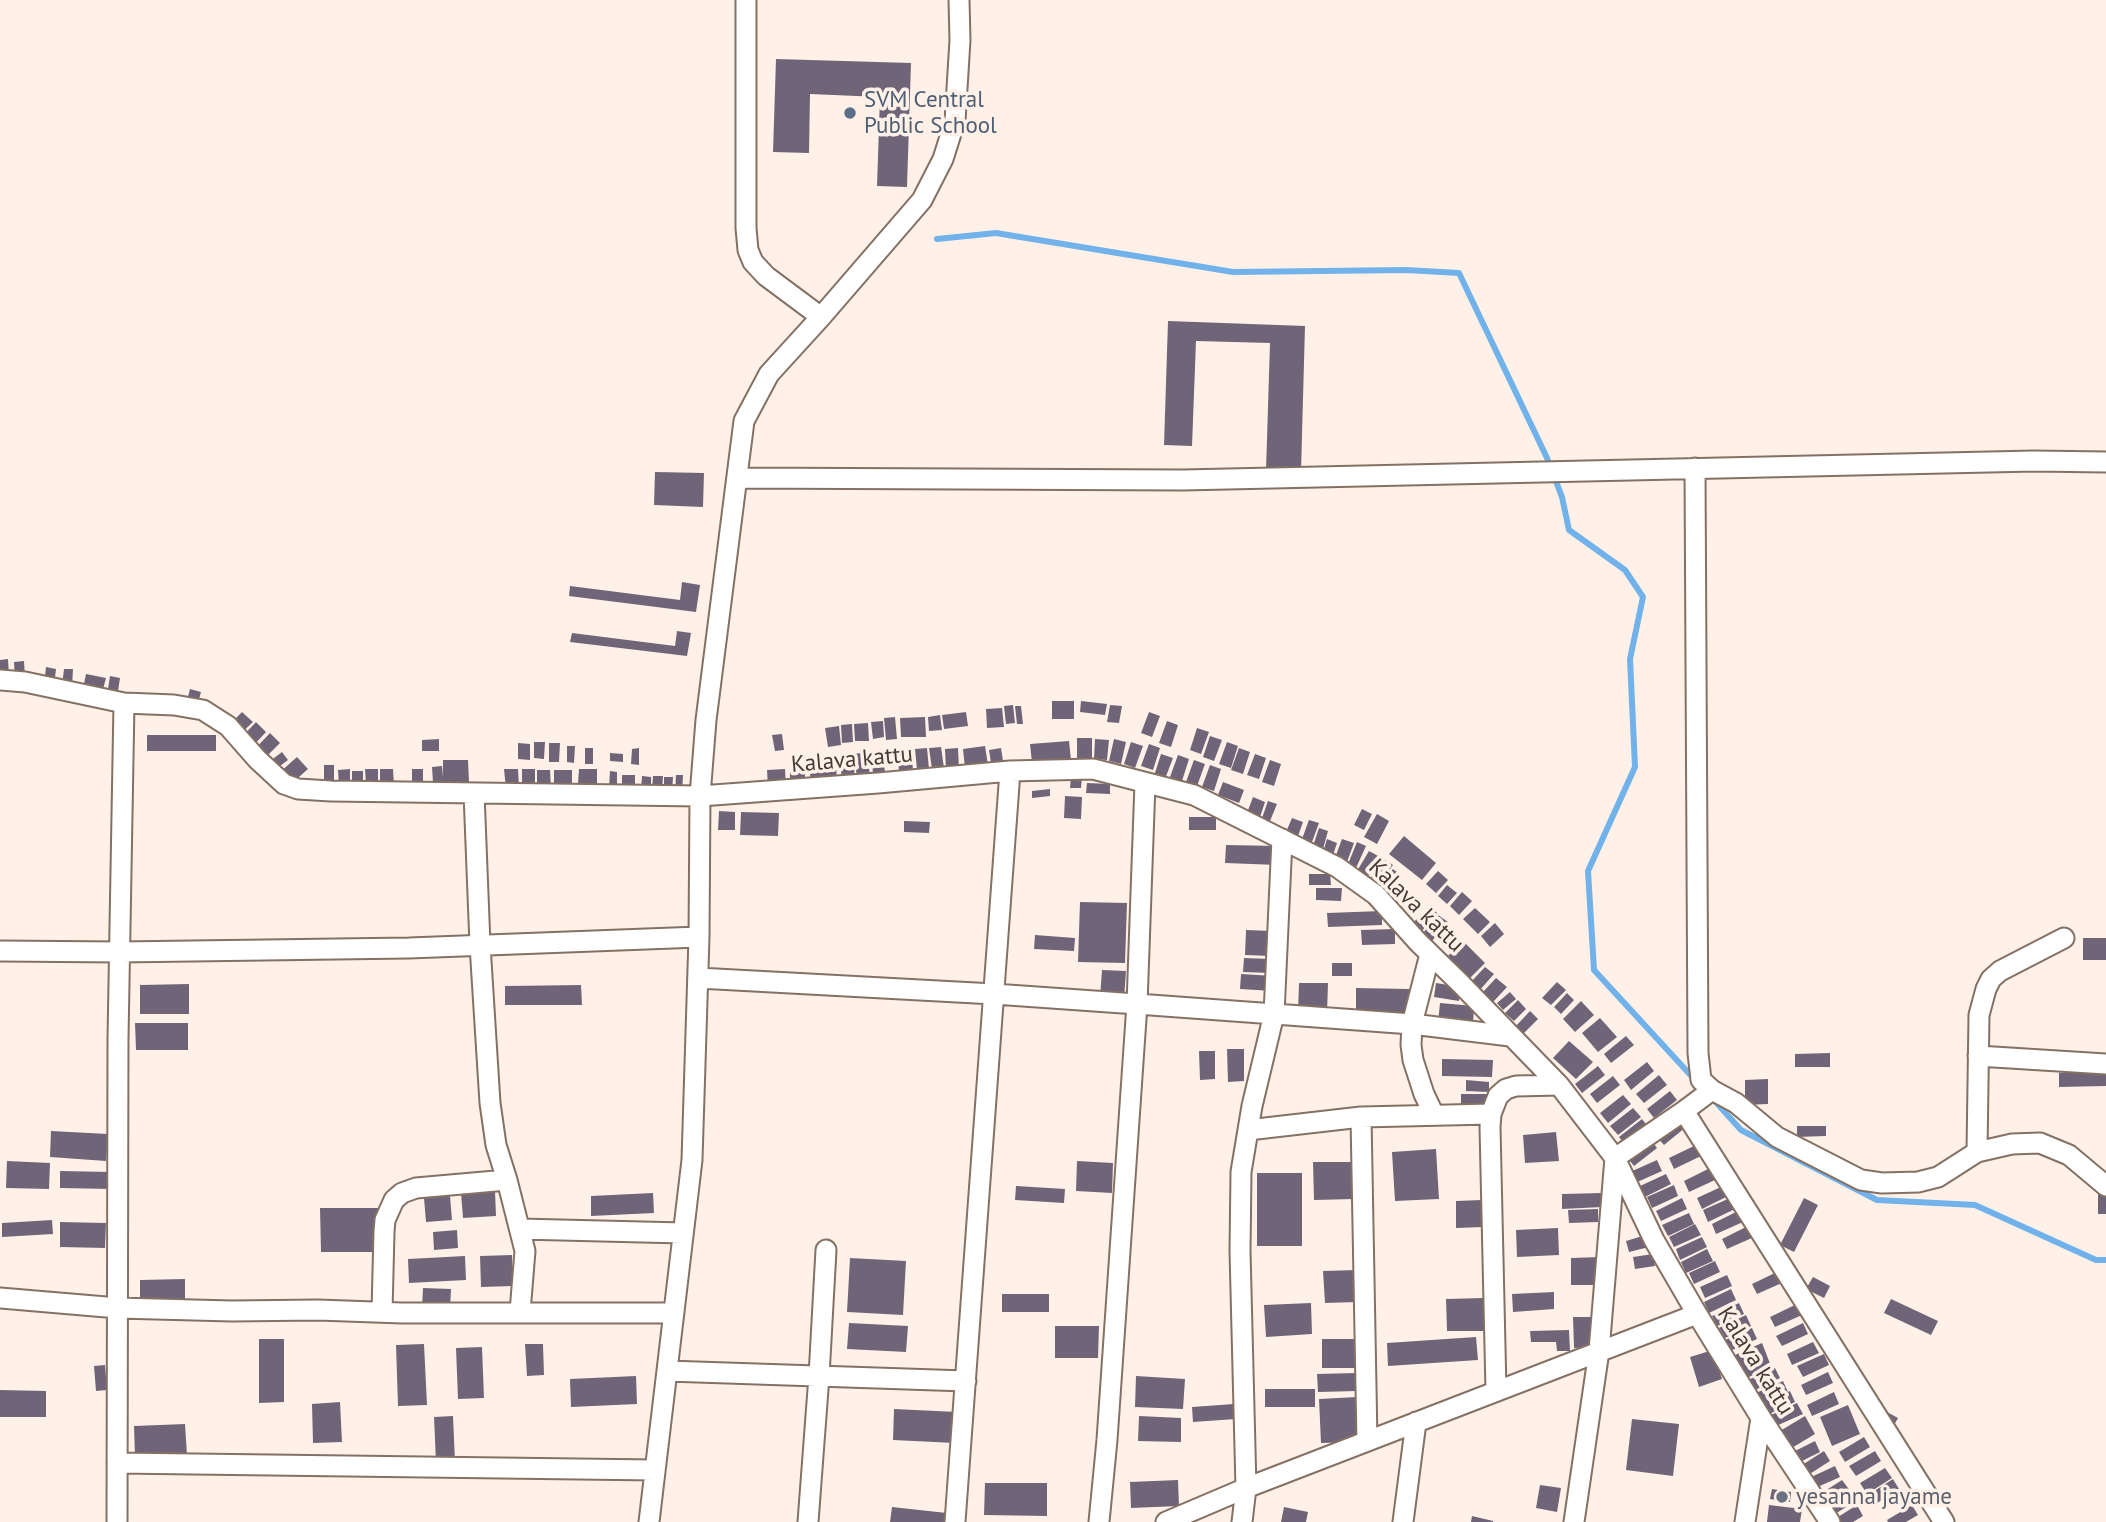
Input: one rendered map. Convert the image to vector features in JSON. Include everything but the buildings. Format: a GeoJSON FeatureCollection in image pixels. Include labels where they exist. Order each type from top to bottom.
{"type":"FeatureCollection","features":[{"type":"Feature","properties":{"kind":"street"},"geometry":{"type":"LineString","coordinates":[[746,0],[748,250],[753,262],[766,276],[821,317]]}},
{"type":"Feature","properties":{"kind":"street"},"geometry":{"type":"LineString","coordinates":[[649,1522],[692,1160],[700,796],[706,720],[744,421],[769,374],[922,200],[943,159],[955,121],[960,40],[959,0]]}},
{"type":"Feature","properties":{"kind":"street"},"geometry":{"type":"LineString","coordinates":[[737,478],[1183,480],[2034,461],[2106,462]]}},
{"type":"Feature","properties":{"kind":"street"},"geometry":{"type":"LineString","coordinates":[[1695,468],[1698,1053],[1702,1080],[1700,1099],[1944,1522]]}},
{"type":"Feature","properties":{"kind":"street","name":"Kalava kattu"},"geometry":{"type":"LineString","coordinates":[[0,680],[25,682],[124,702],[203,710],[228,726],[284,784],[298,789],[700,796],[1010,771],[1093,769],[1194,795],[1337,867],[1376,895],[1559,1085],[1615,1158],[1654,1240],[1697,1314],[1761,1418],[1830,1522]]}},
{"type":"Feature","properties":{"kind":"street"},"geometry":{"type":"LineString","coordinates":[[117,1522],[124,702]]}},
{"type":"Feature","properties":{"kind":"street"},"geometry":{"type":"LineString","coordinates":[[955,1522],[1010,771]]}},
{"type":"Feature","properties":{"kind":"street"},"geometry":{"type":"LineString","coordinates":[[1099,1522],[1137,1004],[1145,783]]}},
{"type":"Feature","properties":{"kind":"street"},"geometry":{"type":"LineString","coordinates":[[474,793],[490,1103],[496,1145],[525,1251],[520,1312]]}},
{"type":"Feature","properties":{"kind":"street"},"geometry":{"type":"LineString","coordinates":[[1241,1522],[1246,1488],[1240,1251],[1241,1172],[1273,1014],[1282,839]]}},
{"type":"Feature","properties":{"kind":"street"},"geometry":{"type":"LineString","coordinates":[[0,951],[120,953],[409,948],[699,937]]}},
{"type":"Feature","properties":{"kind":"street"},"geometry":{"type":"LineString","coordinates":[[1977,1152],[1979,1015],[1991,979],[2000,971],[2064,938]]}},
{"type":"Feature","properties":{"kind":"street"},"geometry":{"type":"LineString","coordinates":[[1430,954],[1412,1024],[1413,1060],[1434,1115]]}},
{"type":"Feature","properties":{"kind":"street"},"geometry":{"type":"LineString","coordinates":[[698,978],[1137,1004],[1412,1024],[1510,1036]]}},
{"type":"Feature","properties":{"kind":"street"},"geometry":{"type":"LineString","coordinates":[[1978,1056],[2106,1064]]}},
{"type":"Feature","properties":{"kind":"street"},"geometry":{"type":"LineString","coordinates":[[1496,1391],[1491,1114],[1498,1096],[1506,1089],[1516,1086],[1559,1085]]}},
{"type":"Feature","properties":{"kind":"street"},"geometry":{"type":"LineString","coordinates":[[1574,1522],[1599,1351],[1615,1158],[1700,1099],[1736,1103],[1777,1137],[1861,1180],[1882,1183],[1918,1182],[1938,1177],[1977,1152],[2012,1144],[2040,1143],[2069,1156],[2106,1186]]}},
{"type":"Feature","properties":{"kind":"street"},"geometry":{"type":"LineString","coordinates":[[1248,1130],[1361,1117],[1491,1114]]}},
{"type":"Feature","properties":{"kind":"street"},"geometry":{"type":"LineString","coordinates":[[1361,1117],[1367,1441]]}},
{"type":"Feature","properties":{"kind":"street"},"geometry":{"type":"LineString","coordinates":[[382,1312],[385,1220],[394,1200],[401,1193],[416,1188],[507,1180]]}},
{"type":"Feature","properties":{"kind":"street"},"geometry":{"type":"LineString","coordinates":[[520,1229],[683,1233]]}},
{"type":"Feature","properties":{"kind":"street"},"geometry":{"type":"LineString","coordinates":[[808,1522],[826,1250]]}},
{"type":"Feature","properties":{"kind":"street"},"geometry":{"type":"LineString","coordinates":[[0,1298],[118,1308],[674,1313]]}},
{"type":"Feature","properties":{"kind":"street"},"geometry":{"type":"LineString","coordinates":[[1166,1522],[1246,1488],[1697,1314]]}},
{"type":"Feature","properties":{"kind":"street"},"geometry":{"type":"LineString","coordinates":[[667,1371],[966,1381]]}},
{"type":"Feature","properties":{"kind":"street"},"geometry":{"type":"LineString","coordinates":[[1745,1522],[1761,1418]]}},
{"type":"Feature","properties":{"kind":"street"},"geometry":{"type":"LineString","coordinates":[[1403,1522],[1416,1422]]}},
{"type":"Feature","properties":{"kind":"street"},"geometry":{"type":"LineString","coordinates":[[117,1463],[655,1470]]}},
{"type":"Feature","properties":{"kind":"waterway"},"geometry":{"type":"LineString","coordinates":[[937,239],[996,233],[1233,272],[1406,270],[1459,273],[1547,458],[1562,497],[1569,530],[1625,570],[1643,597],[1630,659],[1635,767],[1588,871],[1594,970],[1696,1081]]}},
{"type":"Feature","properties":{"kind":"waterway"},"geometry":{"type":"LineString","coordinates":[[1713,1099],[1741,1130],[1877,1200],[1975,1205],[2096,1260],[2106,1260]]}},
{"type":"Feature","properties":{"kind":"place","name":"SVM Central Public School"},"geometry":{"type":"Point","coordinates":[850,113]}},
{"type":"Feature","properties":{"kind":"place","name":"yesanna jayame"},"geometry":{"type":"Point","coordinates":[1782,1497]}}]}
